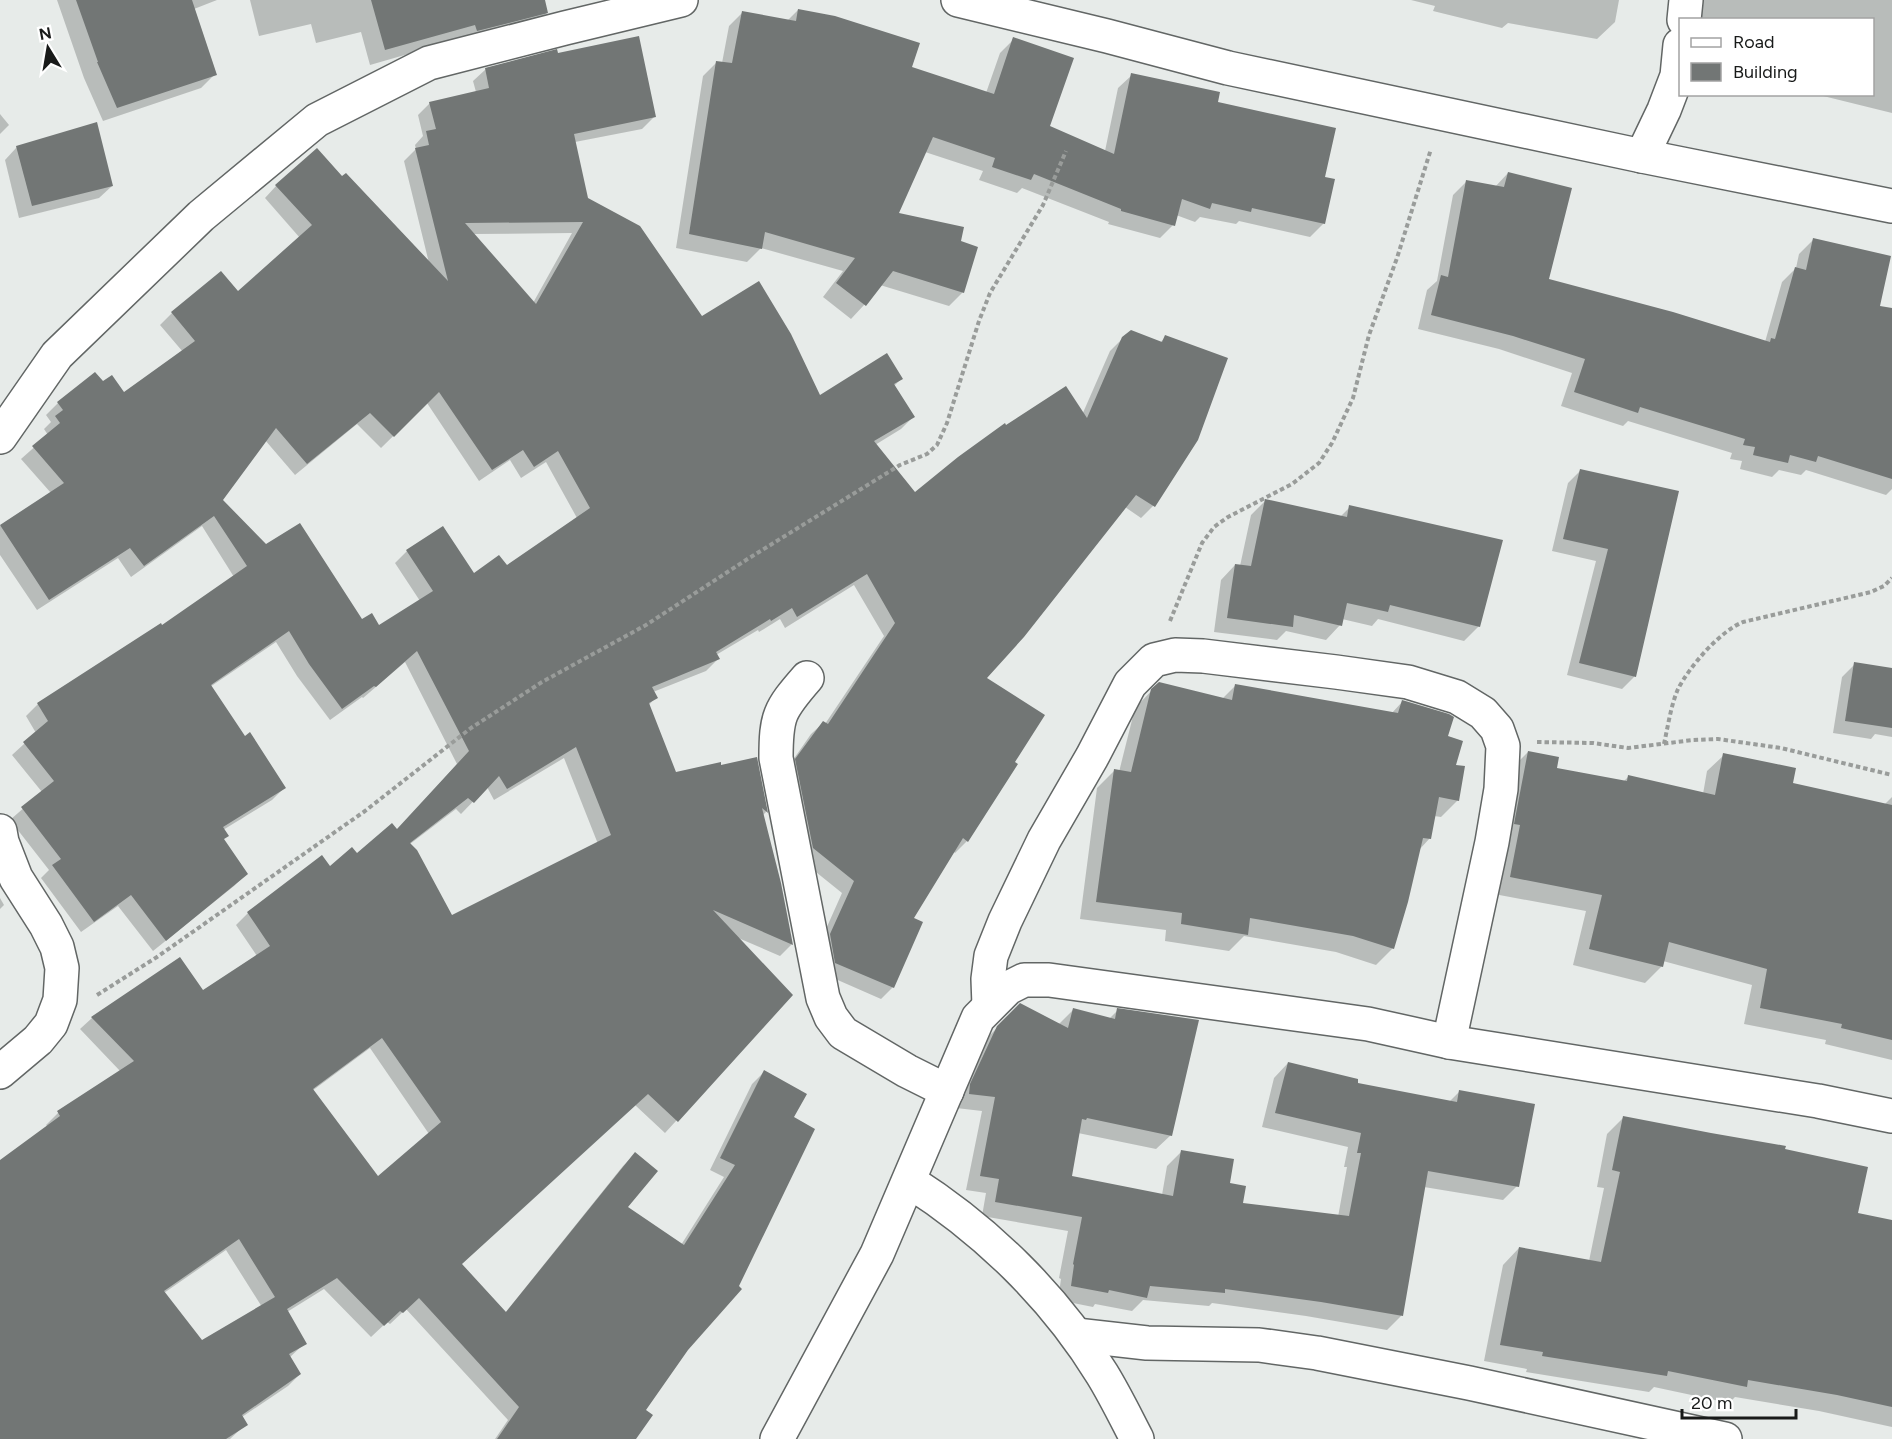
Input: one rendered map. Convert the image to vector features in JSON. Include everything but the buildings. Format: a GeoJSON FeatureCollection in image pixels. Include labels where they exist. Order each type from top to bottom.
{"type":"FeatureCollection","features":[{"type":"Feature","properties":{"kind":"street"},"geometry":{"type":"LineString","coordinates":[[0,437],[57,356],[201,216],[317,120],[429,63],[565,27],[681,0]]}},
{"type":"Feature","properties":{"kind":"street"},"geometry":{"type":"LineString","coordinates":[[958,0],[1228,68],[1642,156],[1892,206]]}},
{"type":"Feature","properties":{"kind":"street"},"geometry":{"type":"LineString","coordinates":[[1684,18],[1686,0]]}},
{"type":"Feature","properties":{"kind":"street"},"geometry":{"type":"LineString","coordinates":[[1642,156],[1677,76],[1679,55]]}},
{"type":"Feature","properties":{"kind":"street"},"geometry":{"type":"LineString","coordinates":[[989,1006],[988,979],[991,956],[1005,921],[1044,840],[1092,757],[1130,684],[1154,660],[1175,655],[1203,656],[1408,682],[1457,697],[1483,713],[1497,729],[1503,746],[1501,789],[1492,842],[1449,1042]]}},
{"type":"Feature","properties":{"kind":"street"},"geometry":{"type":"LineString","coordinates":[[807,678],[785,703],[776,728],[776,758],[823,998],[831,1017],[843,1033],[907,1071],[947,1091]]}},
{"type":"Feature","properties":{"kind":"street"},"geometry":{"type":"LineString","coordinates":[[0,831],[16,878],[46,924],[57,947],[62,968],[60,1000],[51,1024],[38,1040],[0,1072]]}},
{"type":"Feature","properties":{"kind":"street"},"geometry":{"type":"LineString","coordinates":[[777,1439],[877,1254],[978,1018],[1008,988],[1024,980],[1049,980],[1368,1024],[1449,1042],[1818,1101],[1892,1116]]}},
{"type":"Feature","properties":{"kind":"street"},"geometry":{"type":"LineString","coordinates":[[909,1181],[946,1205],[1008,1258],[1054,1308],[1076,1335],[1103,1375],[1137,1439]]}},
{"type":"Feature","properties":{"kind":"street"},"geometry":{"type":"LineString","coordinates":[[1076,1335],[1147,1343],[1259,1345],[1317,1353],[1469,1383],[1725,1439]]}},
{"type":"Feature","properties":{"kind":"path"},"geometry":{"type":"LineString","coordinates":[[1154,660],[1202,543],[1214,527],[1228,517],[1292,484],[1319,463],[1332,443],[1353,398],[1369,335],[1397,258],[1442,114]]}},
{"type":"Feature","properties":{"kind":"path"},"geometry":{"type":"LineString","coordinates":[[51,1024],[157,957],[365,812],[471,728],[542,682],[646,625],[900,465],[927,454],[937,446],[947,423],[990,293],[1043,205],[1066,151]]}},
{"type":"Feature","properties":{"kind":"path"},"geometry":{"type":"LineString","coordinates":[[1664,744],[1678,690],[1700,657],[1731,628],[1743,622],[1870,592],[1884,586],[1892,578]]}},
{"type":"Feature","properties":{"kind":"path"},"geometry":{"type":"LineString","coordinates":[[1503,746],[1593,742],[1628,748],[1718,739],[1754,743],[1892,775]]}}]}
